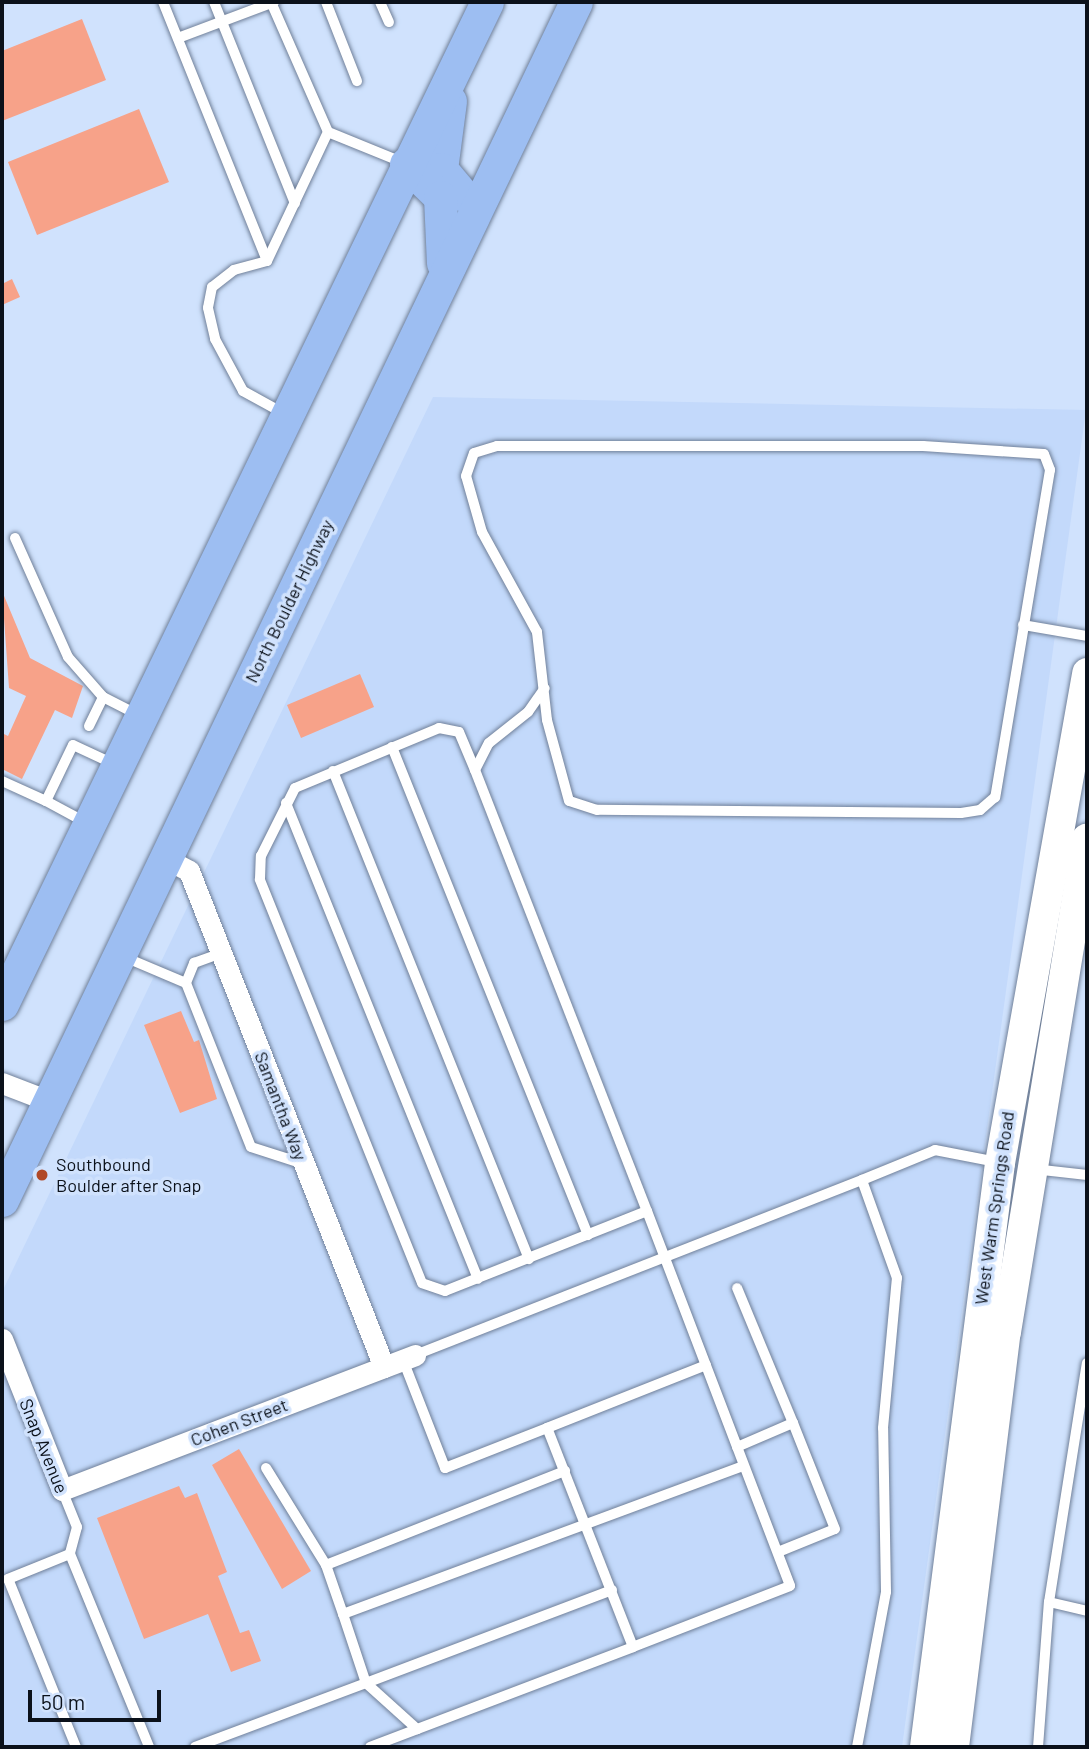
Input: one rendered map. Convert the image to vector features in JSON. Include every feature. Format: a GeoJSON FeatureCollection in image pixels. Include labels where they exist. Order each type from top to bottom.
{"type":"FeatureCollection","features":[{"type":"Feature","properties":{"kind":"main road"},"geometry":{"type":"LineString","coordinates":[[2,1004],[406,164],[447,88],[486,2]]}},
{"type":"Feature","properties":{"kind":"main road","name":"North Boulder Highway"},"geometry":{"type":"LineString","coordinates":[[2,1200],[576,2]]}},
{"type":"Feature","properties":{"kind":"main road"},"geometry":{"type":"LineString","coordinates":[[447,88],[453,109],[441,169],[447,182],[477,206]]}},
{"type":"Feature","properties":{"kind":"main road"},"geometry":{"type":"LineString","coordinates":[[406,164],[440,197],[445,220],[440,286]]}},
{"type":"Feature","properties":{"kind":"main road","name":"West Warm Springs Road"},"geometry":{"type":"LineString","coordinates":[[925,1747],[1000,1163],[1087,673]]}},
{"type":"Feature","properties":{"kind":"main road","name":"West Warm Springs Road"},"geometry":{"type":"LineString","coordinates":[[954,1747],[1031,1169],[1087,839]]}},
{"type":"Feature","properties":{"kind":"main road"},"geometry":{"type":"LineString","coordinates":[[1000,1163],[1031,1169]]}},
{"type":"Feature","properties":{"kind":"street","name":"Samantha Way"},"geometry":{"type":"LineString","coordinates":[[165,858],[189,871],[304,1164],[401,1361]]}},
{"type":"Feature","properties":{"kind":"street"},"geometry":{"type":"LineString","coordinates":[[2,1083],[49,1101]]}},
{"type":"Feature","properties":{"kind":"street","name":"Snap Avenue"},"geometry":{"type":"LineString","coordinates":[[2,1339],[62,1490]]}},
{"type":"Feature","properties":{"kind":"street","name":"Cohen Street"},"geometry":{"type":"LineString","coordinates":[[62,1490],[401,1361]]}},
{"type":"Feature","properties":{"kind":"lane"},"geometry":{"type":"LineString","coordinates":[[163,2],[267,261]]}},
{"type":"Feature","properties":{"kind":"lane"},"geometry":{"type":"LineString","coordinates":[[214,2],[295,203]]}},
{"type":"Feature","properties":{"kind":"lane"},"geometry":{"type":"LineString","coordinates":[[178,38],[272,2],[328,132],[406,164]]}},
{"type":"Feature","properties":{"kind":"lane"},"geometry":{"type":"LineString","coordinates":[[326,2],[356,81]]}},
{"type":"Feature","properties":{"kind":"lane"},"geometry":{"type":"LineString","coordinates":[[380,2],[389,23]]}},
{"type":"Feature","properties":{"kind":"lane"},"geometry":{"type":"LineString","coordinates":[[286,414],[243,391],[215,339],[208,308],[212,287],[234,270],[267,261],[328,132]]}},
{"type":"Feature","properties":{"kind":"lane"},"geometry":{"type":"LineString","coordinates":[[482,448],[1038,451],[1050,470],[1023,625],[995,797],[971,813],[580,808],[562,784],[537,632],[471,501],[466,467],[482,448]]}},
{"type":"Feature","properties":{"kind":"lane"},"geometry":{"type":"LineString","coordinates":[[15,538],[68,657],[103,697],[140,717]]}},
{"type":"Feature","properties":{"kind":"lane"},"geometry":{"type":"LineString","coordinates":[[1023,625],[1087,636]]}},
{"type":"Feature","properties":{"kind":"lane"},"geometry":{"type":"LineString","coordinates":[[475,770],[489,743],[528,712],[545,688]]}},
{"type":"Feature","properties":{"kind":"lane"},"geometry":{"type":"LineString","coordinates":[[89,726],[103,697]]}},
{"type":"Feature","properties":{"kind":"lane"},"geometry":{"type":"LineString","coordinates":[[370,1747],[790,1586],[666,1259],[459,732],[450,727],[392,747],[295,788],[261,856],[260,879],[416,1270],[433,1290],[478,1279],[647,1211]]}},
{"type":"Feature","properties":{"kind":"lane"},"geometry":{"type":"LineString","coordinates":[[46,801],[73,745],[116,766]]}},
{"type":"Feature","properties":{"kind":"lane"},"geometry":{"type":"LineString","coordinates":[[392,747],[588,1235]]}},
{"type":"Feature","properties":{"kind":"lane"},"geometry":{"type":"LineString","coordinates":[[333,771],[529,1259]]}},
{"type":"Feature","properties":{"kind":"lane"},"geometry":{"type":"LineString","coordinates":[[2,781],[88,824]]}},
{"type":"Feature","properties":{"kind":"lane"},"geometry":{"type":"LineString","coordinates":[[286,803],[478,1279]]}},
{"type":"Feature","properties":{"kind":"lane"},"geometry":{"type":"LineString","coordinates":[[221,953],[194,963],[186,983],[251,1147],[304,1164]]}},
{"type":"Feature","properties":{"kind":"lane"},"geometry":{"type":"LineString","coordinates":[[119,955],[186,983]]}},
{"type":"Feature","properties":{"kind":"lane"},"geometry":{"type":"LineString","coordinates":[[706,1365],[445,1468],[401,1361],[666,1259],[935,1150],[1000,1163]]}},
{"type":"Feature","properties":{"kind":"lane"},"geometry":{"type":"LineString","coordinates":[[1031,1169],[1087,1175]]}},
{"type":"Feature","properties":{"kind":"lane"},"geometry":{"type":"LineString","coordinates":[[857,1747],[886,1592],[883,1427],[897,1278],[862,1181]]}},
{"type":"Feature","properties":{"kind":"lane"},"geometry":{"type":"LineString","coordinates":[[737,1288],[835,1529],[778,1552]]}},
{"type":"Feature","properties":{"kind":"lane"},"geometry":{"type":"LineString","coordinates":[[1038,1747],[1049,1602],[1087,1363]]}},
{"type":"Feature","properties":{"kind":"lane"},"geometry":{"type":"LineString","coordinates":[[737,1447],[793,1423]]}},
{"type":"Feature","properties":{"kind":"lane"},"geometry":{"type":"LineString","coordinates":[[547,1428],[633,1647]]}},
{"type":"Feature","properties":{"kind":"lane"},"geometry":{"type":"LineString","coordinates":[[343,1614],[744,1466]]}},
{"type":"Feature","properties":{"kind":"lane"},"geometry":{"type":"LineString","coordinates":[[266,1468],[326,1565],[366,1683],[417,1729]]}},
{"type":"Feature","properties":{"kind":"lane"},"geometry":{"type":"LineString","coordinates":[[326,1565],[565,1471]]}},
{"type":"Feature","properties":{"kind":"lane","name":"Snap Avenue"},"geometry":{"type":"LineString","coordinates":[[62,1490],[77,1527],[70,1554]]}},
{"type":"Feature","properties":{"kind":"lane"},"geometry":{"type":"LineString","coordinates":[[76,1747],[8,1579],[70,1554],[149,1747]]}},
{"type":"Feature","properties":{"kind":"lane"},"geometry":{"type":"LineString","coordinates":[[195,1747],[612,1590]]}},
{"type":"Feature","properties":{"kind":"lane"},"geometry":{"type":"LineString","coordinates":[[1049,1602],[1087,1611]]}},
{"type":"Feature","properties":{"kind":"shaded area"},"geometry":{"type":"Polygon","coordinates":[[[433,397],[1086,410],[902,1747],[2,1747],[2,1292],[433,397]]]}},
{"type":"Feature","properties":{"kind":"building"},"geometry":{"type":"Polygon","coordinates":[[[82,19],[106,80],[2,121],[2,51],[82,19]]]}},
{"type":"Feature","properties":{"kind":"building"},"geometry":{"type":"Polygon","coordinates":[[[139,109],[169,182],[37,235],[8,162],[139,109]]]}},
{"type":"Feature","properties":{"kind":"building"},"geometry":{"type":"Polygon","coordinates":[[[12,279],[20,297],[2,305],[2,284],[12,279]]]}},
{"type":"Feature","properties":{"kind":"building"},"geometry":{"type":"Polygon","coordinates":[[[2,591],[30,658],[83,686],[72,718],[55,710],[22,779],[2,769],[2,733],[8,736],[26,696],[9,688],[2,591]]]}},
{"type":"Feature","properties":{"kind":"building"},"geometry":{"type":"Polygon","coordinates":[[[360,674],[374,707],[301,738],[287,705],[360,674]]]}},
{"type":"Feature","properties":{"kind":"building"},"geometry":{"type":"Polygon","coordinates":[[[181,1011],[194,1042],[199,1040],[217,1099],[180,1113],[144,1025],[181,1011]]]}},
{"type":"Feature","properties":{"kind":"building"},"geometry":{"type":"Polygon","coordinates":[[[239,1449],[311,1571],[282,1589],[212,1465],[239,1449]]]}},
{"type":"Feature","properties":{"kind":"building"},"geometry":{"type":"Polygon","coordinates":[[[179,1486],[185,1498],[197,1493],[227,1572],[218,1576],[240,1633],[249,1630],[261,1661],[231,1672],[208,1614],[144,1639],[97,1518],[179,1486]]]}},
{"type":"Feature","properties":{"kind":"place","name":"Southbound Boulder after Snap"},"geometry":{"type":"Point","coordinates":[42,1175]}}]}
